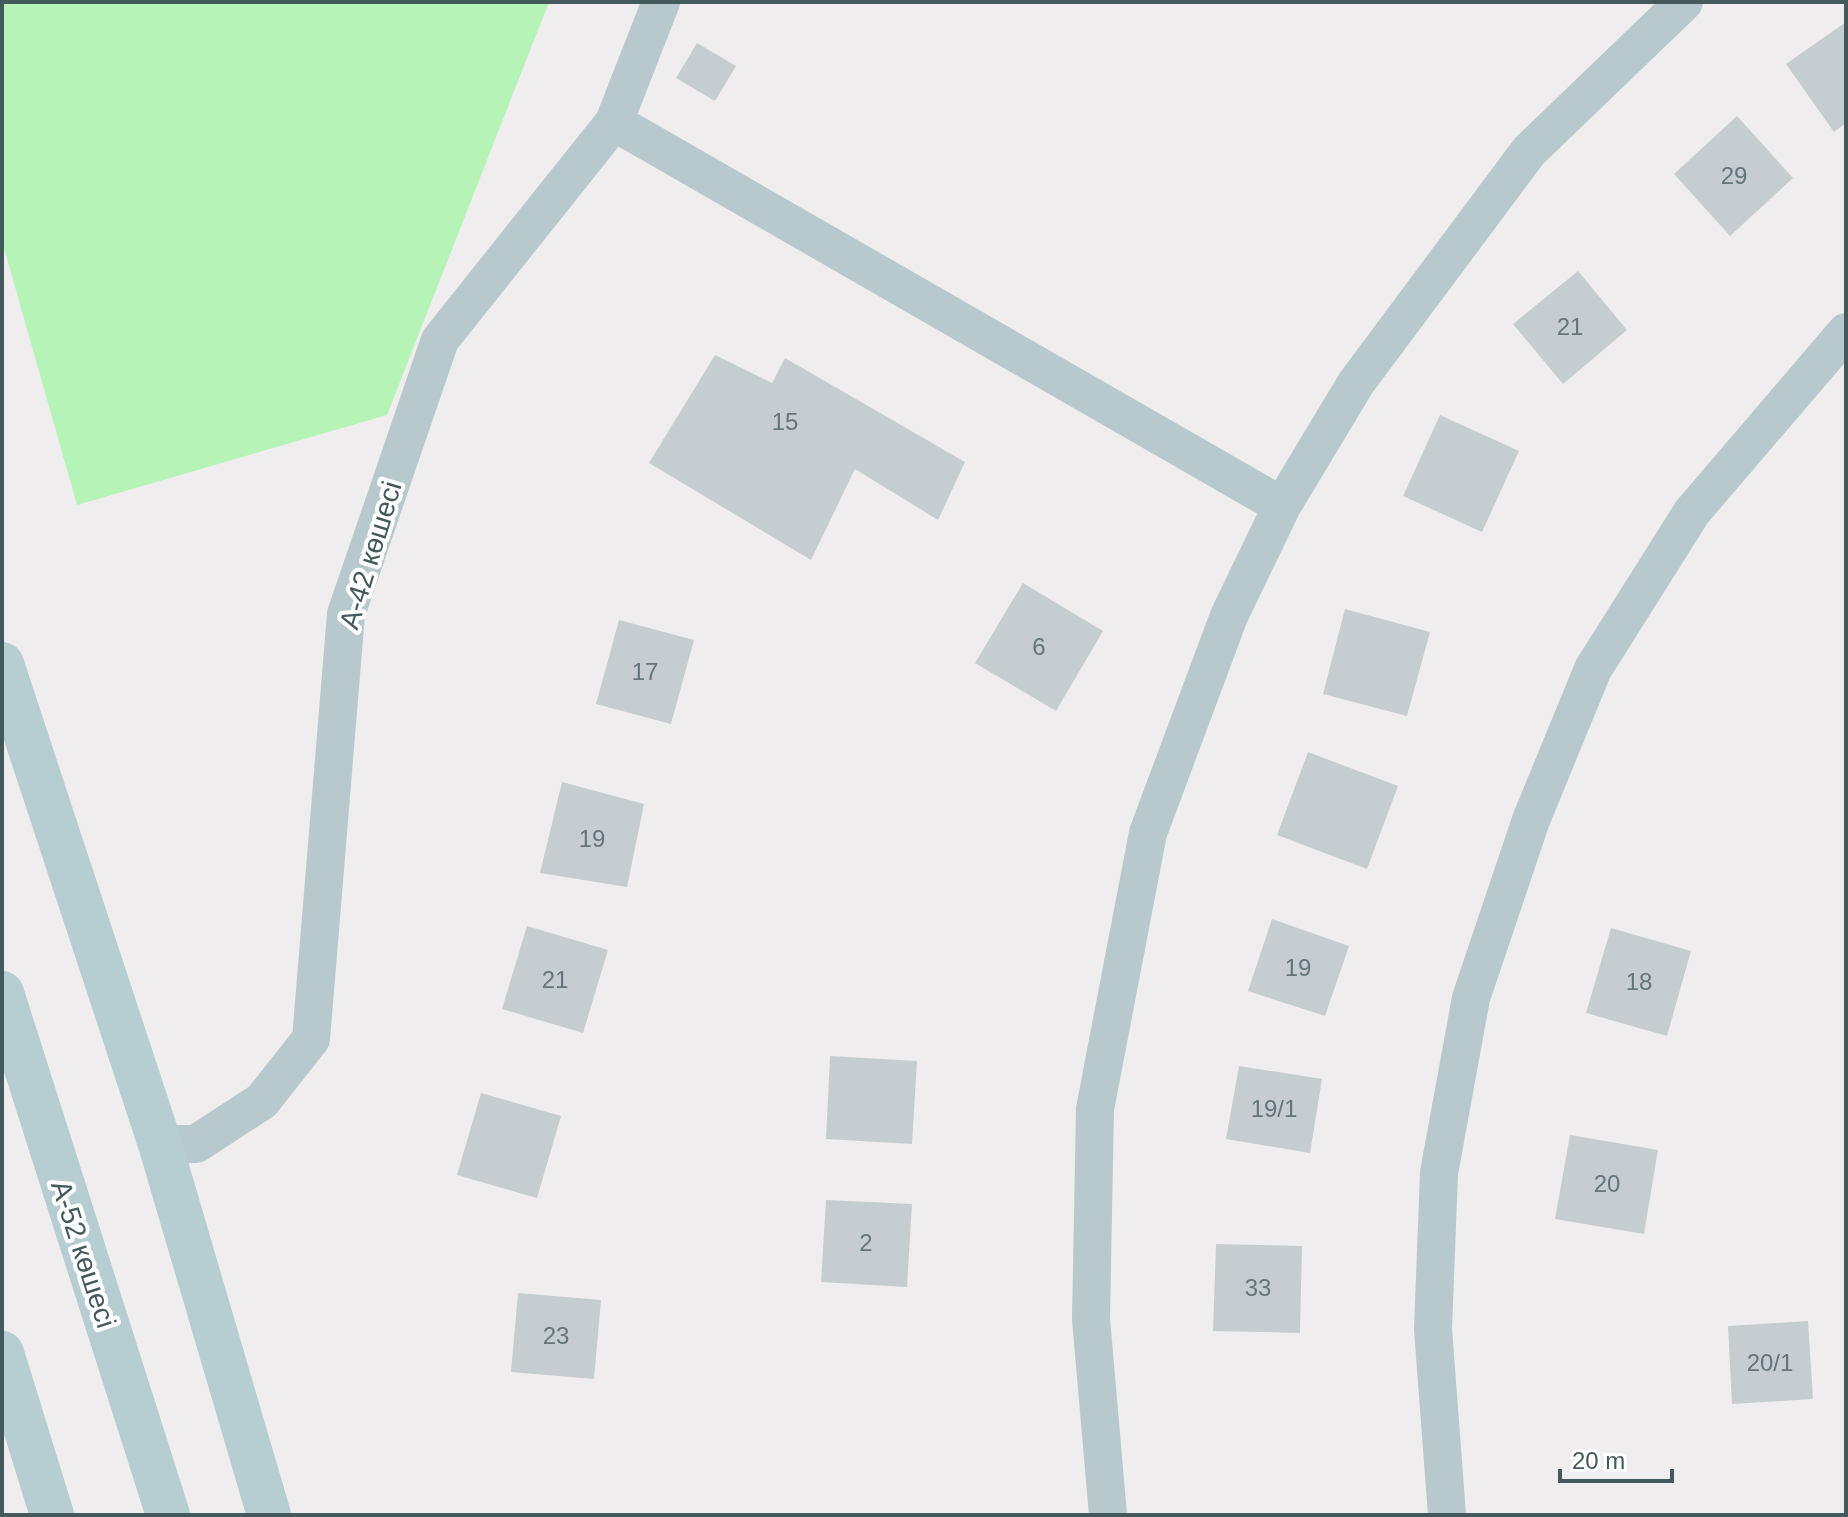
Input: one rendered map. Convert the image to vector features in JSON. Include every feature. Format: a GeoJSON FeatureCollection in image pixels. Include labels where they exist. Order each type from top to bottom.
{"type":"FeatureCollection","features":[{"type":"Feature","properties":{"kind":"street","name":"А-42 көшесі"},"geometry":{"type":"LineString","coordinates":[[160,1144],[196,1144],[262,1101],[311,1039],[346,614],[440,340],[614,122],[661,2]]}},
{"type":"Feature","properties":{"kind":"street"},"geometry":{"type":"LineString","coordinates":[[1108,1515],[1091,1319],[1095,1109],[1148,833],[1229,616],[1282,506],[1356,383],[1529,151],[1684,2]]}},
{"type":"Feature","properties":{"kind":"street"},"geometry":{"type":"LineString","coordinates":[[614,122],[1282,506]]}},
{"type":"Feature","properties":{"kind":"street"},"geometry":{"type":"LineString","coordinates":[[1447,1515],[1433,1329],[1439,1173],[1471,998],[1491,938],[1531,820],[1593,669],[1692,512],[1846,332]]}},
{"type":"Feature","properties":{"kind":"street"},"geometry":{"type":"LineString","coordinates":[[2,664],[160,1144],[269,1515]]}},
{"type":"Feature","properties":{"kind":"street","name":"А-52 көшесі"},"geometry":{"type":"LineString","coordinates":[[2,993],[168,1515]]}},
{"type":"Feature","properties":{"kind":"street"},"geometry":{"type":"LineString","coordinates":[[2,1353],[52,1515]]}},
{"type":"Feature","properties":{"kind":"green space"},"geometry":{"type":"Polygon","coordinates":[[[2,2],[549,2],[387,415],[77,505],[2,241],[2,2]]]}},
{"type":"Feature","properties":{"kind":"building"},"geometry":{"type":"Polygon","coordinates":[[[1846,22],[1846,123],[1834,132],[1786,64],[1846,22]]]}},
{"type":"Feature","properties":{"kind":"building"},"geometry":{"type":"Polygon","coordinates":[[[697,43],[736,66],[715,101],[676,78],[697,43]]]}},
{"type":"Feature","properties":{"kind":"building"},"geometry":{"type":"Polygon","coordinates":[[[1737,116],[1793,178],[1730,236],[1674,174],[1737,116]]]}},
{"type":"Feature","properties":{"kind":"building"},"geometry":{"type":"Polygon","coordinates":[[[1578,271],[1627,330],[1563,384],[1513,324],[1578,271]]]}},
{"type":"Feature","properties":{"kind":"building"},"geometry":{"type":"Polygon","coordinates":[[[715,355],[772,383],[785,358],[965,462],[938,520],[855,469],[811,560],[649,463],[715,355]]]}},
{"type":"Feature","properties":{"kind":"building"},"geometry":{"type":"Polygon","coordinates":[[[1440,415],[1519,451],[1482,532],[1403,496],[1440,415]]]}},
{"type":"Feature","properties":{"kind":"building"},"geometry":{"type":"Polygon","coordinates":[[[1023,583],[1103,631],[1056,711],[975,663],[1023,583]]]}},
{"type":"Feature","properties":{"kind":"building"},"geometry":{"type":"Polygon","coordinates":[[[1345,609],[1430,632],[1407,716],[1323,694],[1345,609]]]}},
{"type":"Feature","properties":{"kind":"building"},"geometry":{"type":"Polygon","coordinates":[[[619,620],[694,640],[671,724],[596,704],[619,620]]]}},
{"type":"Feature","properties":{"kind":"building"},"geometry":{"type":"Polygon","coordinates":[[[1308,752],[1398,786],[1367,869],[1277,835],[1308,752]]]}},
{"type":"Feature","properties":{"kind":"building"},"geometry":{"type":"Polygon","coordinates":[[[562,782],[644,804],[627,887],[540,873],[562,782]]]}},
{"type":"Feature","properties":{"kind":"building"},"geometry":{"type":"Polygon","coordinates":[[[1272,919],[1349,946],[1325,1016],[1248,991],[1272,919]]]}},
{"type":"Feature","properties":{"kind":"building"},"geometry":{"type":"Polygon","coordinates":[[[527,926],[608,950],[583,1033],[502,1009],[527,926]]]}},
{"type":"Feature","properties":{"kind":"building"},"geometry":{"type":"Polygon","coordinates":[[[1611,928],[1691,951],[1667,1036],[1586,1013],[1611,928]]]}},
{"type":"Feature","properties":{"kind":"building"},"geometry":{"type":"Polygon","coordinates":[[[830,1056],[917,1061],[912,1144],[826,1139],[830,1056]]]}},
{"type":"Feature","properties":{"kind":"building"},"geometry":{"type":"Polygon","coordinates":[[[1239,1066],[1322,1079],[1310,1153],[1226,1139],[1239,1066]]]}},
{"type":"Feature","properties":{"kind":"building"},"geometry":{"type":"Polygon","coordinates":[[[481,1093],[561,1116],[537,1198],[457,1175],[481,1093]]]}},
{"type":"Feature","properties":{"kind":"building"},"geometry":{"type":"Polygon","coordinates":[[[1570,1135],[1658,1150],[1644,1234],[1555,1219],[1570,1135]]]}},
{"type":"Feature","properties":{"kind":"building"},"geometry":{"type":"Polygon","coordinates":[[[826,1200],[912,1204],[907,1287],[821,1282],[826,1200]]]}},
{"type":"Feature","properties":{"kind":"building"},"geometry":{"type":"Polygon","coordinates":[[[1216,1244],[1302,1246],[1300,1333],[1213,1331],[1216,1244]]]}},
{"type":"Feature","properties":{"kind":"building"},"geometry":{"type":"Polygon","coordinates":[[[518,1293],[601,1300],[594,1379],[511,1372],[518,1293]]]}},
{"type":"Feature","properties":{"kind":"building"},"geometry":{"type":"Polygon","coordinates":[[[1808,1321],[1813,1399],[1732,1404],[1728,1326],[1808,1321]]]}}]}
